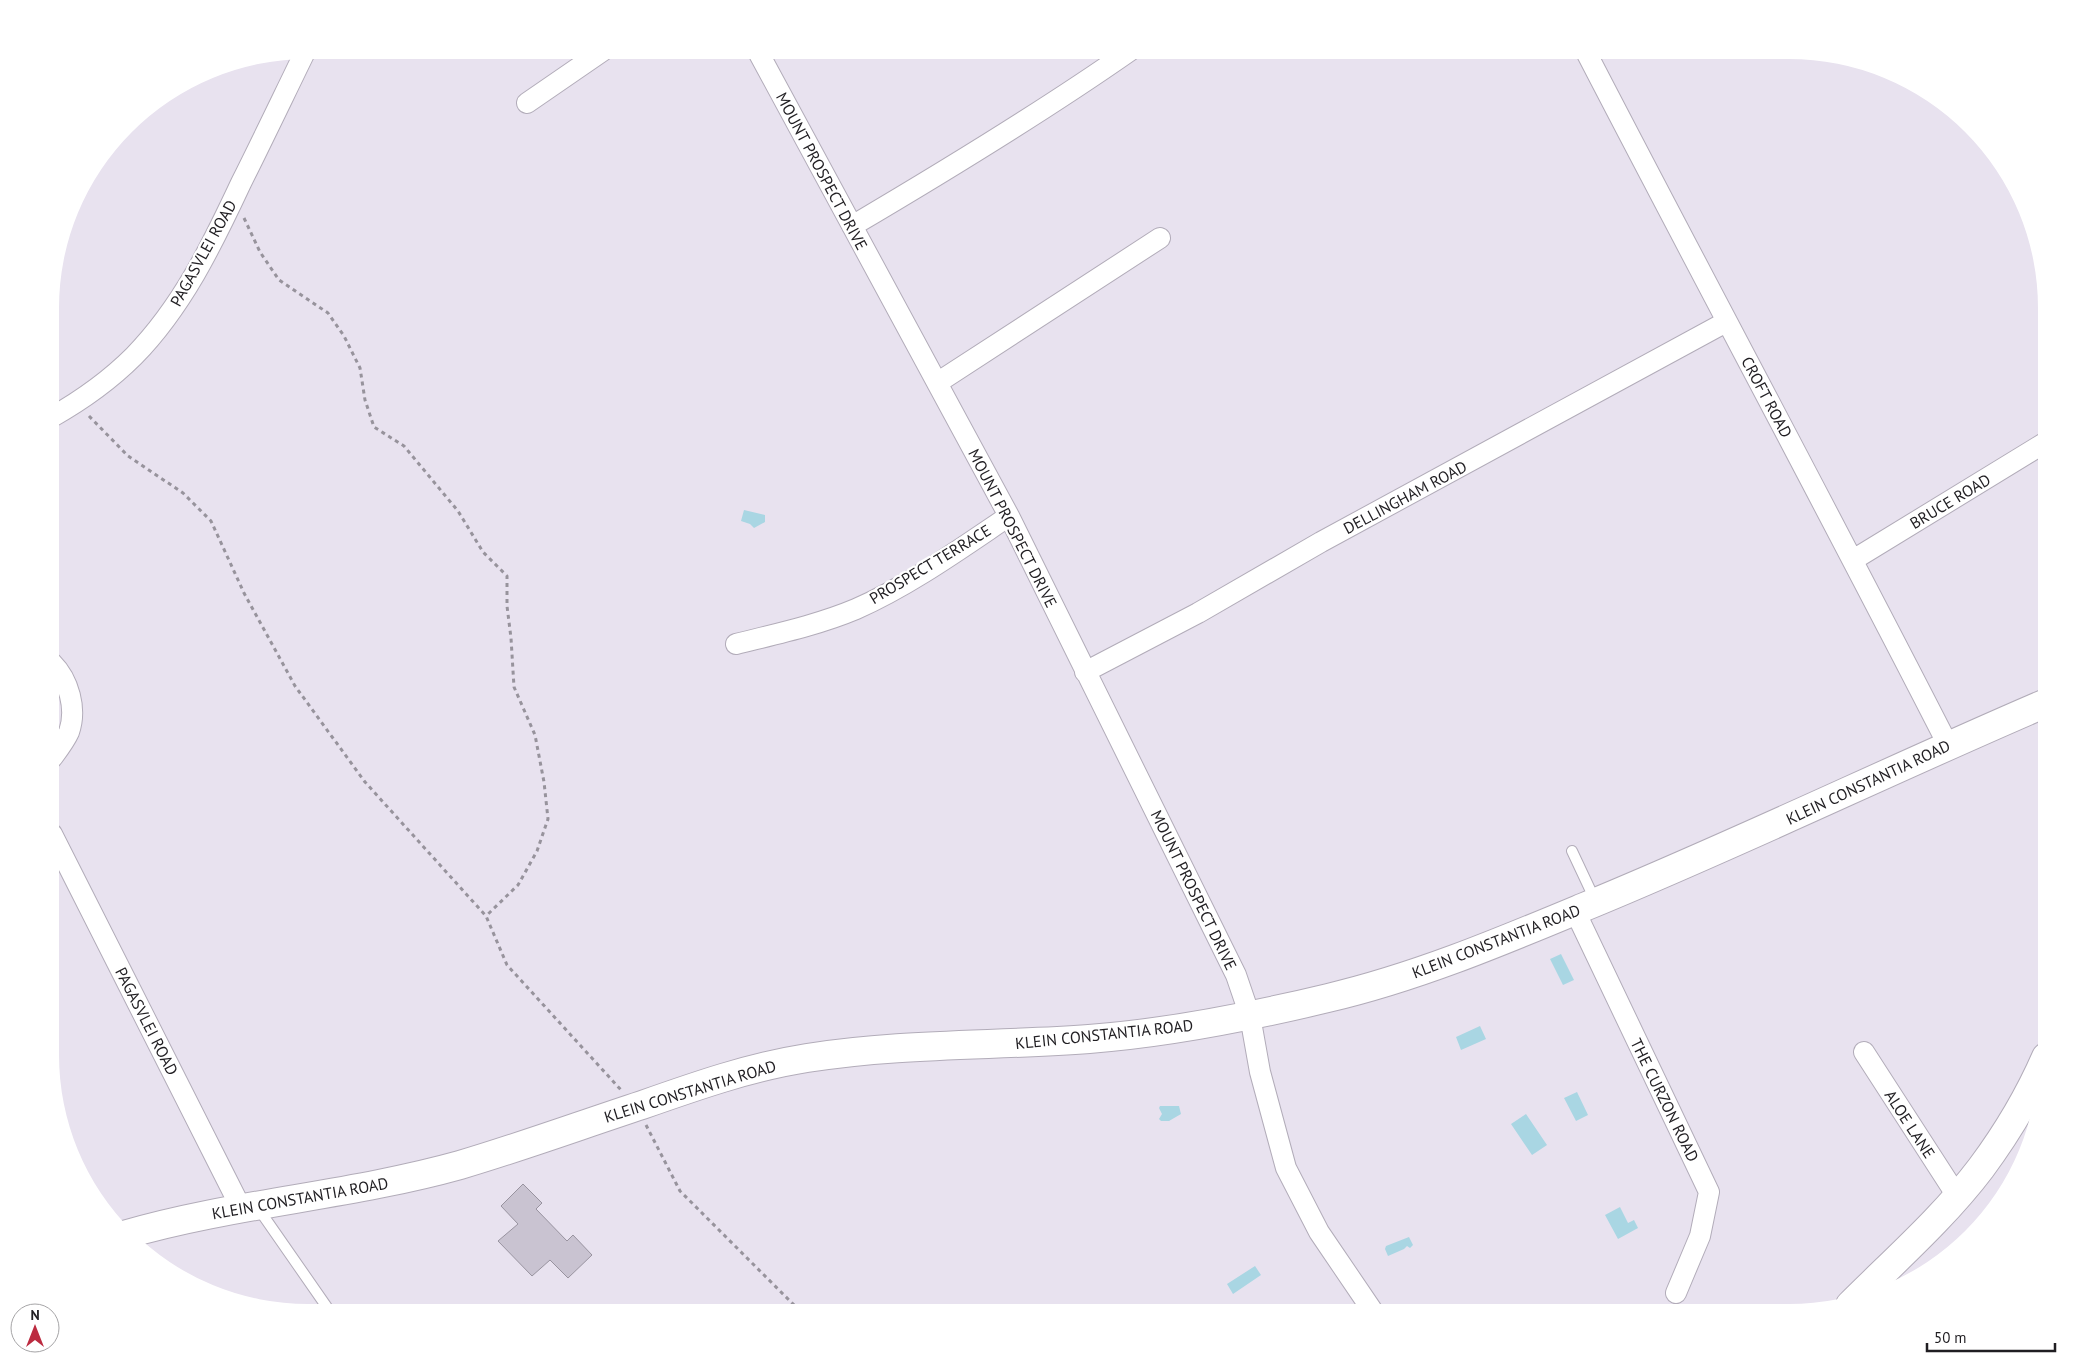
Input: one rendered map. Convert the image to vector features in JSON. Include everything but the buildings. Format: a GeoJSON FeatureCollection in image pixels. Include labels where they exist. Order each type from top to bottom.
{"type":"FeatureCollection","features":[{"type":"Feature","properties":{"kind":"street","name":"PAGASVLEI ROAD"},"geometry":{"type":"LineString","coordinates":[[59,413],[77,403],[114,375],[133,356],[159,327],[192,280],[235,197],[302,59]]}},
{"type":"Feature","properties":{"kind":"street"},"geometry":{"type":"LineString","coordinates":[[528,103],[591,59]]}},
{"type":"Feature","properties":{"kind":"street","name":"MOUNT PROSPECT DRIVE"},"geometry":{"type":"LineString","coordinates":[[762,59],[1008,516],[1236,975],[1250,1016],[1260,1072],[1286,1168],[1319,1232],[1368,1304]]}},
{"type":"Feature","properties":{"kind":"street"},"geometry":{"type":"LineString","coordinates":[[852,226],[954,165],[1118,59]]}},
{"type":"Feature","properties":{"kind":"street","name":"CROFT ROAD"},"geometry":{"type":"LineString","coordinates":[[1590,59],[1948,745]]}},
{"type":"Feature","properties":{"kind":"street"},"geometry":{"type":"LineString","coordinates":[[937,383],[1160,238]]}},
{"type":"Feature","properties":{"kind":"street","name":"DELLINGHAM ROAD"},"geometry":{"type":"LineString","coordinates":[[1085,672],[1198,613],[1322,542],[1726,322]]}},
{"type":"Feature","properties":{"kind":"street","name":"BRUCE ROAD"},"geometry":{"type":"LineString","coordinates":[[1853,560],[2038,447]]}},
{"type":"Feature","properties":{"kind":"street","name":"PROSPECT TERRACE"},"geometry":{"type":"LineString","coordinates":[[736,644],[817,623],[856,608],[903,584],[957,551],[1008,516]]}},
{"type":"Feature","properties":{"kind":"street"},"geometry":{"type":"LineString","coordinates":[[59,675],[67,688],[72,712],[68,734],[59,748]]}},
{"type":"Feature","properties":{"kind":"street","name":"KLEIN CONSTANTIA ROAD"},"geometry":{"type":"LineString","coordinates":[[133,1232],[153,1226],[248,1206],[386,1183],[427,1174],[502,1152],[736,1074],[814,1057],[860,1051],[999,1045],[1121,1036],[1250,1016],[1331,998],[1474,953],[1708,855],[1948,745],[2038,706]]}},
{"type":"Feature","properties":{"kind":"street","name":"PAGASVLEI ROAD"},"geometry":{"type":"LineString","coordinates":[[59,847],[248,1206]]}},
{"type":"Feature","properties":{"kind":"street","name":"THE CURZON ROAD"},"geometry":{"type":"LineString","coordinates":[[1586,906],[1709,1192],[1700,1236],[1676,1293]]}},
{"type":"Feature","properties":{"kind":"street","name":"ALOE LANE"},"geometry":{"type":"LineString","coordinates":[[1864,1052],[1957,1196]]}},
{"type":"Feature","properties":{"kind":"street"},"geometry":{"type":"LineString","coordinates":[[1861,1294],[1957,1196],[1980,1169],[2002,1138],[2038,1072]]}},
{"type":"Feature","properties":{"kind":"lane"},"geometry":{"type":"LineString","coordinates":[[1572,851],[1586,906]]}},
{"type":"Feature","properties":{"kind":"lane"},"geometry":{"type":"LineString","coordinates":[[248,1206],[324,1304]]}},
{"type":"Feature","properties":{"kind":"path"},"geometry":{"type":"LineString","coordinates":[[235,197],[260,252],[279,280],[328,313],[344,336],[360,368],[365,400],[374,427],[404,446],[458,511],[483,552],[507,576],[507,606],[512,638],[514,687],[534,735],[544,782],[548,819],[537,850],[518,885],[486,916]]}},
{"type":"Feature","properties":{"kind":"path"},"geometry":{"type":"LineString","coordinates":[[77,403],[128,456],[183,493],[211,521],[244,593],[295,686],[365,782],[486,916],[507,965],[636,1107],[680,1191],[793,1304]]}},
{"type":"Feature","properties":{"kind":"water"},"geometry":{"type":"Polygon","coordinates":[[[744,510],[765,515],[765,522],[754,528],[750,524],[741,521],[744,510]]]}},
{"type":"Feature","properties":{"kind":"water"},"geometry":{"type":"Polygon","coordinates":[[[1561,954],[1574,980],[1563,985],[1550,959],[1561,954]]]}},
{"type":"Feature","properties":{"kind":"water"},"geometry":{"type":"Polygon","coordinates":[[[1480,1026],[1486,1039],[1461,1050],[1456,1037],[1480,1026]]]}},
{"type":"Feature","properties":{"kind":"water"},"geometry":{"type":"Polygon","coordinates":[[[1577,1092],[1588,1115],[1576,1121],[1564,1098],[1577,1092]]]}},
{"type":"Feature","properties":{"kind":"water"},"geometry":{"type":"Polygon","coordinates":[[[1160,1106],[1179,1106],[1181,1114],[1169,1121],[1161,1121],[1159,1119],[1162,1114],[1160,1106]]]}},
{"type":"Feature","properties":{"kind":"water"},"geometry":{"type":"Polygon","coordinates":[[[1526,1114],[1547,1145],[1532,1155],[1511,1124],[1526,1114]]]}},
{"type":"Feature","properties":{"kind":"water"},"geometry":{"type":"Polygon","coordinates":[[[1620,1207],[1628,1223],[1634,1220],[1638,1228],[1618,1239],[1605,1215],[1620,1207]]]}},
{"type":"Feature","properties":{"kind":"water"},"geometry":{"type":"Polygon","coordinates":[[[1409,1237],[1413,1245],[1410,1248],[1407,1246],[1388,1256],[1385,1249],[1386,1246],[1409,1237]]]}},
{"type":"Feature","properties":{"kind":"water"},"geometry":{"type":"Polygon","coordinates":[[[1255,1266],[1261,1275],[1233,1294],[1227,1284],[1255,1266]]]}}]}
